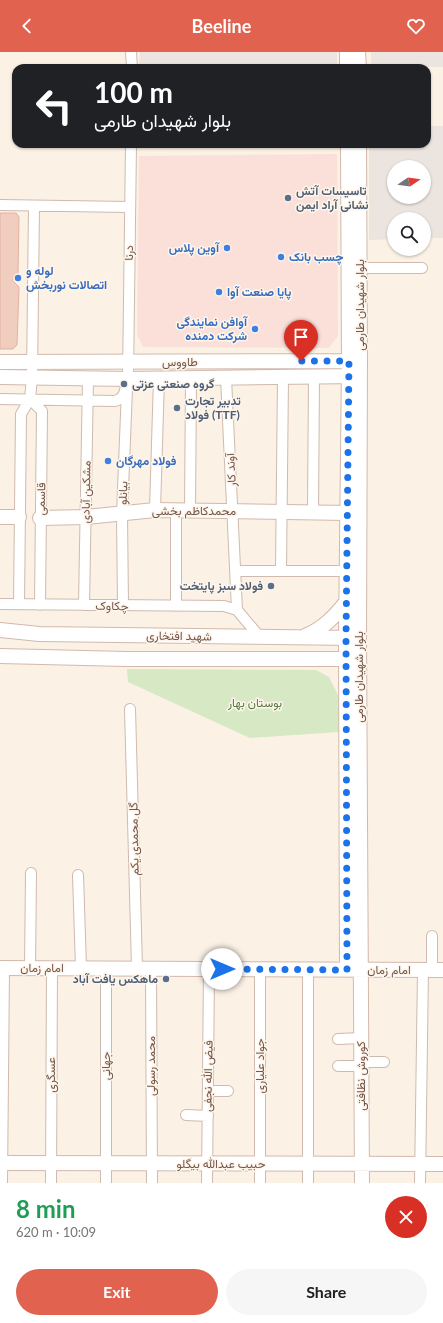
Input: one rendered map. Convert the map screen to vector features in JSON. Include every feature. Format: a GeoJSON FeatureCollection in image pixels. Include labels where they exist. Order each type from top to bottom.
{"type":"FeatureCollection","features":[{"type":"Feature","properties":{"kind":"main road"},"geometry":{"type":"LineString","coordinates":[[347,52],[347,64]]}},
{"type":"Feature","properties":{"kind":"main road"},"geometry":{"type":"LineString","coordinates":[[358,52],[358,64]]}},
{"type":"Feature","properties":{"kind":"main road","name":"بلوار شهیدان طارمی"},"geometry":{"type":"LineString","coordinates":[[347,970],[352,659],[354,376],[348,148]]}},
{"type":"Feature","properties":{"kind":"main road","name":"بلوار شهیدان طارمی"},"geometry":{"type":"LineString","coordinates":[[354,361],[360,268],[359,148]]}},
{"type":"Feature","properties":{"kind":"main road","name":"طاووس"},"geometry":{"type":"LineString","coordinates":[[0,362],[354,361]]}},
{"type":"Feature","properties":{"kind":"main road","name":"بلوار شهیدان طارمی"},"geometry":{"type":"LineString","coordinates":[[352,638],[347,601],[346,570],[354,376]]}},
{"type":"Feature","properties":{"kind":"main road","name":"طاووس"},"geometry":{"type":"LineString","coordinates":[[0,377],[128,379],[354,376]]}},
{"type":"Feature","properties":{"kind":"main road","name":"محمدکاظم بخشی"},"geometry":{"type":"LineString","coordinates":[[40,518],[86,517],[155,510],[348,513]]}},
{"type":"Feature","properties":{"kind":"main road"},"geometry":{"type":"LineString","coordinates":[[0,517],[19,517]]}},
{"type":"Feature","properties":{"kind":"main road"},"geometry":{"type":"LineString","coordinates":[[302,637],[324,626],[334,617],[347,601]]}},
{"type":"Feature","properties":{"kind":"main road","name":"شهید افتخاری"},"geometry":{"type":"LineString","coordinates":[[0,630],[39,634],[352,638]]}},
{"type":"Feature","properties":{"kind":"main road","name":"شهید افتخاری"},"geometry":{"type":"LineString","coordinates":[[0,656],[126,660],[352,659]]}},
{"type":"Feature","properties":{"kind":"main road","name":"بلوار شهیدان طارمی"},"geometry":{"type":"LineString","coordinates":[[352,659],[361,970]]}},
{"type":"Feature","properties":{"kind":"main road","name":"امام زمان"},"geometry":{"type":"LineString","coordinates":[[2,968],[433,970]]}},
{"type":"Feature","properties":{"kind":"main road","name":"کوروش نظافتی"},"geometry":{"type":"LineString","coordinates":[[361,970],[362,1183]]}},
{"type":"Feature","properties":{"kind":"main road","name":"حبیب عبدالله بیگلو"},"geometry":{"type":"LineString","coordinates":[[1,1163],[443,1164]]}},
{"type":"Feature","properties":{"kind":"street"},"geometry":{"type":"LineString","coordinates":[[131,52],[132,64]]}},
{"type":"Feature","properties":{"kind":"street","name":"درنا"},"geometry":{"type":"LineString","coordinates":[[128,379],[126,362],[131,148]]}},
{"type":"Feature","properties":{"kind":"street"},"geometry":{"type":"LineString","coordinates":[[0,205],[129,207]]}},
{"type":"Feature","properties":{"kind":"street","name":"قاسمی"},"geometry":{"type":"LineString","coordinates":[[19,604],[21,414],[30,399],[33,363],[34,206]]}},
{"type":"Feature","properties":{"kind":"street"},"geometry":{"type":"LineString","coordinates":[[360,268],[422,268]]}},
{"type":"Feature","properties":{"kind":"street"},"geometry":{"type":"LineString","coordinates":[[313,512],[314,376]]}},
{"type":"Feature","properties":{"kind":"street"},"geometry":{"type":"LineString","coordinates":[[281,570],[283,377]]}},
{"type":"Feature","properties":{"kind":"street"},"geometry":{"type":"LineString","coordinates":[[155,510],[159,378]]}},
{"type":"Feature","properties":{"kind":"street"},"geometry":{"type":"LineString","coordinates":[[176,606],[191,378]]}},
{"type":"Feature","properties":{"kind":"street","name":"آوند کار"},"geometry":{"type":"LineString","coordinates":[[226,378],[237,610]]}},
{"type":"Feature","properties":{"kind":"street","name":"مشکین آبادی"},"geometry":{"type":"LineString","coordinates":[[84,605],[88,379]]}},
{"type":"Feature","properties":{"kind":"street"},"geometry":{"type":"LineString","coordinates":[[0,398],[87,400],[120,399],[124,394],[128,379]]}},
{"type":"Feature","properties":{"kind":"street","name":"بیانلو"},"geometry":{"type":"LineString","coordinates":[[123,606],[122,514],[128,379]]}},
{"type":"Feature","properties":{"kind":"street","name":"قاسمی"},"geometry":{"type":"LineString","coordinates":[[30,399],[42,411],[40,605]]}},
{"type":"Feature","properties":{"kind":"street"},"geometry":{"type":"LineString","coordinates":[[235,571],[346,570]]}},
{"type":"Feature","properties":{"kind":"street","name":"چکاوک"},"geometry":{"type":"LineString","coordinates":[[0,604],[224,606],[237,610]]}},
{"type":"Feature","properties":{"kind":"street"},"geometry":{"type":"LineString","coordinates":[[237,610],[259,636]]}},
{"type":"Feature","properties":{"kind":"street","name":"گل محمدی یکم"},"geometry":{"type":"LineString","coordinates":[[130,709],[137,968]]}},
{"type":"Feature","properties":{"kind":"street"},"geometry":{"type":"LineString","coordinates":[[30,968],[31,873]]}},
{"type":"Feature","properties":{"kind":"street"},"geometry":{"type":"LineString","coordinates":[[78,875],[81,968]]}},
{"type":"Feature","properties":{"kind":"street"},"geometry":{"type":"LineString","coordinates":[[420,1183],[433,970],[432,936]]}},
{"type":"Feature","properties":{"kind":"street"},"geometry":{"type":"LineString","coordinates":[[2,968],[2,1183]]}},
{"type":"Feature","properties":{"kind":"street","name":"عسگری"},"geometry":{"type":"LineString","coordinates":[[51,1183],[52,968]]}},
{"type":"Feature","properties":{"kind":"street","name":"جهانی"},"geometry":{"type":"LineString","coordinates":[[106,968],[106,1183]]}},
{"type":"Feature","properties":{"kind":"street","name":"محمد رسولی"},"geometry":{"type":"LineString","coordinates":[[151,968],[152,1183]]}},
{"type":"Feature","properties":{"kind":"street","name":"فیض الله نجفی"},"geometry":{"type":"LineString","coordinates":[[207,1183],[209,969]]}},
{"type":"Feature","properties":{"kind":"street","name":"جواد علیاری"},"geometry":{"type":"LineString","coordinates":[[260,969],[260,1183]]}},
{"type":"Feature","properties":{"kind":"street"},"geometry":{"type":"LineString","coordinates":[[308,970],[308,1183]]}},
{"type":"Feature","properties":{"kind":"street"},"geometry":{"type":"LineString","coordinates":[[338,1040],[361,1038]]}},
{"type":"Feature","properties":{"kind":"street"},"geometry":{"type":"LineString","coordinates":[[338,1066],[384,1062]]}},
{"type":"Feature","properties":{"kind":"street"},"geometry":{"type":"LineString","coordinates":[[208,1091],[228,1091]]}},
{"type":"Feature","properties":{"kind":"street"},"geometry":{"type":"LineString","coordinates":[[186,1116],[208,1116]]}},
{"type":"Feature","properties":{"kind":"shaded area"},"geometry":{"type":"Polygon","coordinates":[[[140,52],[337,52],[337,64],[139,64],[140,52]]]}},
{"type":"Feature","properties":{"kind":"shaded area"},"geometry":{"type":"Polygon","coordinates":[[[371,52],[443,52],[443,67],[431,67],[431,64],[371,64],[371,52]]]}},
{"type":"Feature","properties":{"kind":"shaded area"},"geometry":{"type":"Polygon","coordinates":[[[431,126],[443,126],[443,238],[431,238],[431,212],[387,212],[387,239],[369,240],[369,148],[431,148],[431,126]]]}},
{"type":"Feature","properties":{"kind":"shaded area"},"geometry":{"type":"Polygon","coordinates":[[[337,154],[338,336],[329,348],[143,347],[137,335],[139,156],[337,154]]]}},
{"type":"Feature","properties":{"kind":"green space","name":"بوستان بهار"},"geometry":{"type":"Polygon","coordinates":[[[127,669],[316,670],[329,677],[339,697],[339,732],[250,738],[128,682],[127,669]]]}},
{"type":"Feature","properties":{"kind":"building"},"geometry":{"type":"Polygon","coordinates":[[[0,213],[16,213],[19,217],[18,275],[12,280],[19,287],[17,345],[13,349],[0,349],[0,213]]]}},
{"type":"Feature","properties":{"kind":"place","name":"تاسیسات آتش نشانی آراد ایمن"},"geometry":{"type":"Point","coordinates":[288,198]}},
{"type":"Feature","properties":{"kind":"place","name":"آوین پلاس"},"geometry":{"type":"Point","coordinates":[227,248]}},
{"type":"Feature","properties":{"kind":"place","name":"چسب بانک"},"geometry":{"type":"Point","coordinates":[281,257]}},
{"type":"Feature","properties":{"kind":"place","name":"لوله و اتصالات نوربخش"},"geometry":{"type":"Point","coordinates":[18,278]}},
{"type":"Feature","properties":{"kind":"place","name":"پایا صنعت آوا"},"geometry":{"type":"Point","coordinates":[219,292]}},
{"type":"Feature","properties":{"kind":"place","name":"آوافن نمایندگی شرکت دمنده"},"geometry":{"type":"Point","coordinates":[255,329]}},
{"type":"Feature","properties":{"kind":"place","name":"گروه صنعتی عزتی"},"geometry":{"type":"Point","coordinates":[124,384]}},
{"type":"Feature","properties":{"kind":"place","name":"تدبیر تجارت فولاد (TTF)"},"geometry":{"type":"Point","coordinates":[177,408]}},
{"type":"Feature","properties":{"kind":"place","name":"فولاد مهرگان"},"geometry":{"type":"Point","coordinates":[108,461]}},
{"type":"Feature","properties":{"kind":"place","name":"فولاد سبز پایتخت"},"geometry":{"type":"Point","coordinates":[271,586]}},
{"type":"Feature","properties":{"kind":"place","name":"ماهکس یافت آباد"},"geometry":{"type":"Point","coordinates":[166,979]}},
{"type":"Feature","properties":{"kind":"route"},"geometry":{"type":"LineString","coordinates":[[222,969],[347,970],[346,570],[349,361],[301,361]]}}]}
